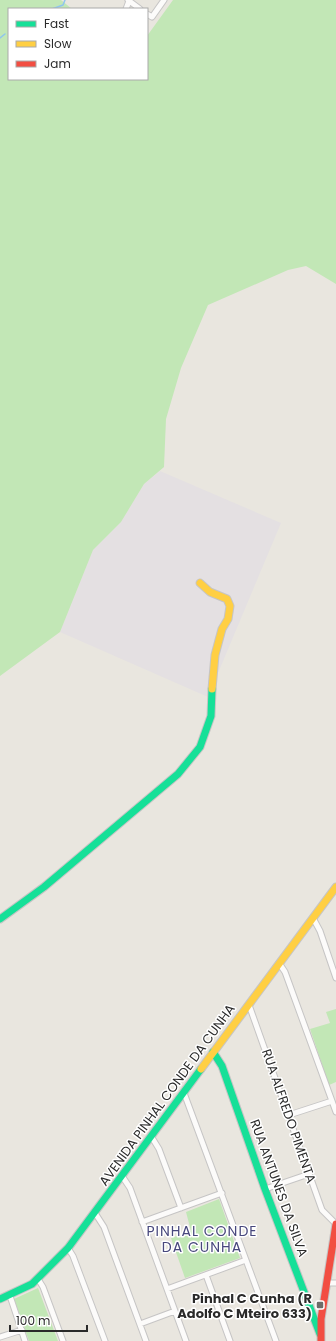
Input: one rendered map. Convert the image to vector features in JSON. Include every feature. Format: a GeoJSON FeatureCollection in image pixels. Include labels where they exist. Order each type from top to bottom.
{"type":"FeatureCollection","features":[{"type":"Feature","properties":{"kind":"street"},"geometry":{"type":"LineString","coordinates":[[128,0],[139,8]]}},
{"type":"Feature","properties":{"kind":"street"},"geometry":{"type":"LineString","coordinates":[[148,15],[152,17],[164,0]]}},
{"type":"Feature","properties":{"kind":"street"},"geometry":{"type":"LineString","coordinates":[[0,919],[44,887],[178,774],[200,747],[211,716],[212,675],[215,655],[230,606],[227,599],[210,592],[200,583]]}},
{"type":"Feature","properties":{"kind":"street","name":"AVENIDA PINHAL CONDE DA CUNHA"},"geometry":{"type":"LineString","coordinates":[[0,1299],[10,1296],[38,1279],[68,1248],[336,887]]}},
{"type":"Feature","properties":{"kind":"street"},"geometry":{"type":"LineString","coordinates":[[313,918],[320,931],[336,978]]}},
{"type":"Feature","properties":{"kind":"street"},"geometry":{"type":"LineString","coordinates":[[279,963],[285,972],[336,1112]]}},
{"type":"Feature","properties":{"kind":"street","name":"RUA ALFREDO PIMENTA"},"geometry":{"type":"LineString","coordinates":[[248,1005],[289,1115],[322,1210],[336,1224]]}},
{"type":"Feature","properties":{"kind":"street","name":"RUA ANTUNES DA SILVA"},"geometry":{"type":"LineString","coordinates":[[213,1052],[222,1066],[321,1337]]}},
{"type":"Feature","properties":{"kind":"street"},"geometry":{"type":"LineString","coordinates":[[184,1092],[276,1341]]}},
{"type":"Feature","properties":{"kind":"street"},"geometry":{"type":"LineString","coordinates":[[289,1115],[332,1101]]}},
{"type":"Feature","properties":{"kind":"street"},"geometry":{"type":"LineString","coordinates":[[151,1136],[159,1148],[181,1208]]}},
{"type":"Feature","properties":{"kind":"street"},"geometry":{"type":"LineString","coordinates":[[266,1189],[309,1174]]}},
{"type":"Feature","properties":{"kind":"street"},"geometry":{"type":"LineString","coordinates":[[122,1176],[130,1188],[186,1341]]}},
{"type":"Feature","properties":{"kind":"street"},"geometry":{"type":"LineString","coordinates":[[142,1222],[222,1193]]}},
{"type":"Feature","properties":{"kind":"street"},"geometry":{"type":"LineString","coordinates":[[95,1213],[104,1227],[146,1341]]}},
{"type":"Feature","properties":{"kind":"street"},"geometry":{"type":"LineString","coordinates":[[321,1337],[321,1319],[336,1224]]}},
{"type":"Feature","properties":{"kind":"street"},"geometry":{"type":"LineString","coordinates":[[68,1248],[73,1256],[105,1341]]}},
{"type":"Feature","properties":{"kind":"street"},"geometry":{"type":"LineString","coordinates":[[167,1289],[246,1260]]}},
{"type":"Feature","properties":{"kind":"street"},"geometry":{"type":"LineString","coordinates":[[206,1275],[230,1341]]}},
{"type":"Feature","properties":{"kind":"street"},"geometry":{"type":"LineString","coordinates":[[38,1279],[43,1287],[63,1341]]}},
{"type":"Feature","properties":{"kind":"street"},"geometry":{"type":"LineString","coordinates":[[327,1283],[336,1283]]}},
{"type":"Feature","properties":{"kind":"street"},"geometry":{"type":"LineString","coordinates":[[10,1296],[25,1341]]}},
{"type":"Feature","properties":{"kind":"street"},"geometry":{"type":"LineString","coordinates":[[140,1324],[175,1311]]}},
{"type":"Feature","properties":{"kind":"street"},"geometry":{"type":"LineString","coordinates":[[0,1337],[22,1330]]}},
{"type":"Feature","properties":{"kind":"shaded area"},"geometry":{"type":"Polygon","coordinates":[[[160,471],[281,523],[208,697],[60,632],[93,550],[121,522],[144,484],[160,471]]]}},
{"type":"Feature","properties":{"kind":"green space"},"geometry":{"type":"Polygon","coordinates":[[[0,0],[61,0],[71,8],[8,8],[8,80],[148,80],[148,35],[173,0],[336,0],[336,284],[306,266],[288,270],[208,305],[181,368],[166,419],[164,467],[144,484],[121,522],[93,550],[60,632],[0,676],[0,0]]]}},
{"type":"Feature","properties":{"kind":"green space"},"geometry":{"type":"Polygon","coordinates":[[[336,1009],[336,1082],[329,1085],[310,1029],[330,1023],[326,1012],[336,1009]]]}},
{"type":"Feature","properties":{"kind":"green space"},"geometry":{"type":"Polygon","coordinates":[[[219,1199],[240,1258],[185,1278],[171,1238],[191,1231],[186,1212],[219,1199]]]}},
{"type":"Feature","properties":{"kind":"green space"},"geometry":{"type":"Polygon","coordinates":[[[38,1288],[58,1341],[29,1341],[14,1299],[38,1288]]]}},
{"type":"Feature","properties":{"kind":"waterway"},"geometry":{"type":"LineString","coordinates":[[55,8],[63,5],[65,0]]}},
{"type":"Feature","properties":{"kind":"waterway"},"geometry":{"type":"LineString","coordinates":[[0,38],[5,34]]}},
{"type":"Feature","properties":{"kind":"traffic: fast"},"geometry":{"type":"LineString","coordinates":[[0,919],[44,887],[178,774],[200,747],[211,716],[212,689]]}},
{"type":"Feature","properties":{"kind":"traffic: fast"},"geometry":{"type":"LineString","coordinates":[[213,1052],[222,1066],[265,1189],[320,1334]]}},
{"type":"Feature","properties":{"kind":"traffic: fast"},"geometry":{"type":"LineString","coordinates":[[0,1299],[32,1284],[68,1248],[201,1069]]}},
{"type":"Feature","properties":{"kind":"traffic: slow"},"geometry":{"type":"LineString","coordinates":[[200,583],[210,592],[227,599],[230,606],[228,619],[222,629],[215,655],[212,689]]}},
{"type":"Feature","properties":{"kind":"traffic: slow"},"geometry":{"type":"LineString","coordinates":[[201,1069],[336,887]]}},
{"type":"Feature","properties":{"kind":"traffic: jam"},"geometry":{"type":"LineString","coordinates":[[321,1341],[321,1319],[336,1224]]}},
{"type":"Feature","properties":{"kind":"place","name":"Pinhal C Cunha (R Adolfo C Mteiro 633)"},"geometry":{"type":"Point","coordinates":[320,1305]}},
{"type":"Feature","properties":{"kind":"district","name":"PINHAL CONDE DA CUNHA"},"geometry":{"type":"Point","coordinates":[202,1240]}}]}
